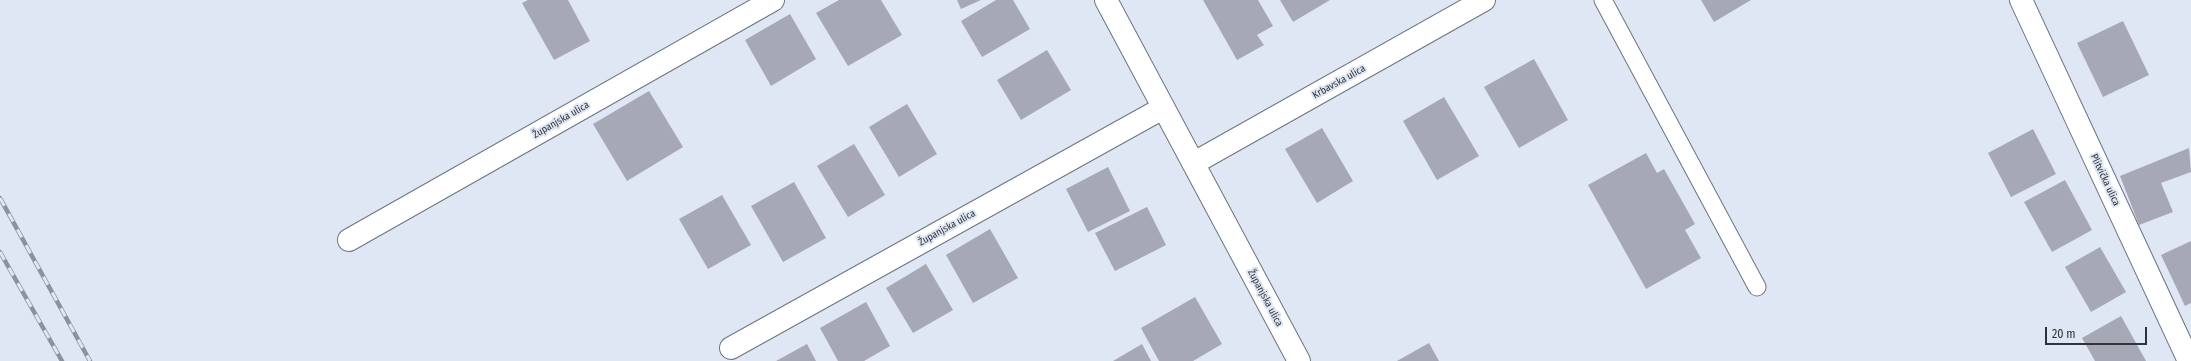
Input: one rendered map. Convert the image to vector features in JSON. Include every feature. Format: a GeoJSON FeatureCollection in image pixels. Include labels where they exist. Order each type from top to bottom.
{"type":"FeatureCollection","features":[{"type":"Feature","properties":{"kind":"street","name":"Županjska ulica"},"geometry":{"type":"LineString","coordinates":[[349,240],[773,0]]}},
{"type":"Feature","properties":{"kind":"street","name":"Županjska ulica"},"geometry":{"type":"LineString","coordinates":[[1106,0],[1299,361]]}},
{"type":"Feature","properties":{"kind":"street","name":"Krbavska ulica"},"geometry":{"type":"LineString","coordinates":[[1194,163],[1484,0]]}},
{"type":"Feature","properties":{"kind":"street","name":"Plitvička ulica"},"geometry":{"type":"LineString","coordinates":[[2021,0],[2189,361]]}},
{"type":"Feature","properties":{"kind":"street","name":"Županjska ulica"},"geometry":{"type":"LineString","coordinates":[[731,348],[1164,108]]}},
{"type":"Feature","properties":{"kind":"lane"},"geometry":{"type":"LineString","coordinates":[[1603,0],[1756,288]]}},
{"type":"Feature","properties":{"kind":"building"},"geometry":{"type":"Polygon","coordinates":[[[528,0],[568,0],[590,41],[554,60],[522,3],[528,0]]]}},
{"type":"Feature","properties":{"kind":"building"},"geometry":{"type":"Polygon","coordinates":[[[839,0],[881,0],[902,35],[848,66],[816,13],[839,0]]]}},
{"type":"Feature","properties":{"kind":"building"},"geometry":{"type":"Polygon","coordinates":[[[957,0],[981,0],[961,9],[957,0]]]}},
{"type":"Feature","properties":{"kind":"building"},"geometry":{"type":"Polygon","coordinates":[[[996,0],[1013,0],[1030,29],[982,57],[961,21],[996,0]]]}},
{"type":"Feature","properties":{"kind":"building"},"geometry":{"type":"Polygon","coordinates":[[[1203,0],[1258,0],[1273,26],[1257,35],[1264,45],[1237,60],[1203,0]]]}},
{"type":"Feature","properties":{"kind":"building"},"geometry":{"type":"Polygon","coordinates":[[[1280,0],[1330,0],[1293,22],[1280,0]]]}},
{"type":"Feature","properties":{"kind":"building"},"geometry":{"type":"Polygon","coordinates":[[[1701,0],[1751,0],[1714,22],[1701,0]]]}},
{"type":"Feature","properties":{"kind":"building"},"geometry":{"type":"Polygon","coordinates":[[[790,14],[816,59],[771,86],[745,40],[790,14]]]}},
{"type":"Feature","properties":{"kind":"building"},"geometry":{"type":"Polygon","coordinates":[[[2123,21],[2149,75],[2103,97],[2077,43],[2123,21]]]}},
{"type":"Feature","properties":{"kind":"building"},"geometry":{"type":"Polygon","coordinates":[[[1047,50],[1071,90],[1021,120],[997,80],[1047,50]]]}},
{"type":"Feature","properties":{"kind":"building"},"geometry":{"type":"Polygon","coordinates":[[[1534,59],[1568,120],[1519,148],[1484,87],[1534,59]]]}},
{"type":"Feature","properties":{"kind":"building"},"geometry":{"type":"Polygon","coordinates":[[[649,91],[683,147],[627,181],[593,124],[649,91]]]}},
{"type":"Feature","properties":{"kind":"building"},"geometry":{"type":"Polygon","coordinates":[[[1444,97],[1479,156],[1437,180],[1403,121],[1444,97]]]}},
{"type":"Feature","properties":{"kind":"building"},"geometry":{"type":"Polygon","coordinates":[[[907,104],[937,154],[899,177],[869,127],[907,104]]]}},
{"type":"Feature","properties":{"kind":"building"},"geometry":{"type":"Polygon","coordinates":[[[1322,128],[1353,181],[1317,203],[1285,149],[1322,128]]]}},
{"type":"Feature","properties":{"kind":"building"},"geometry":{"type":"Polygon","coordinates":[[[2033,129],[2056,174],[2011,197],[1988,153],[2033,129]]]}},
{"type":"Feature","properties":{"kind":"building"},"geometry":{"type":"Polygon","coordinates":[[[854,144],[885,195],[848,217],[817,166],[854,144]]]}},
{"type":"Feature","properties":{"kind":"building"},"geometry":{"type":"Polygon","coordinates":[[[2189,148],[2191,172],[2161,183],[2173,212],[2139,225],[2120,176],[2189,148]]]}},
{"type":"Feature","properties":{"kind":"building"},"geometry":{"type":"Polygon","coordinates":[[[1646,153],[1657,173],[1664,169],[1695,224],[1685,230],[1701,258],[1646,289],[1588,185],[1646,153]]]}},
{"type":"Feature","properties":{"kind":"building"},"geometry":{"type":"Polygon","coordinates":[[[1108,167],[1130,211],[1088,232],[1066,189],[1108,167]]]}},
{"type":"Feature","properties":{"kind":"building"},"geometry":{"type":"Polygon","coordinates":[[[2065,180],[2092,230],[2052,252],[2024,202],[2065,180]]]}},
{"type":"Feature","properties":{"kind":"building"},"geometry":{"type":"Polygon","coordinates":[[[794,182],[826,238],[783,262],[751,206],[794,182]]]}},
{"type":"Feature","properties":{"kind":"building"},"geometry":{"type":"Polygon","coordinates":[[[722,195],[751,245],[708,269],[679,219],[722,195]]]}},
{"type":"Feature","properties":{"kind":"building"},"geometry":{"type":"Polygon","coordinates":[[[1147,207],[1166,245],[1115,271],[1095,233],[1147,207]]]}},
{"type":"Feature","properties":{"kind":"building"},"geometry":{"type":"Polygon","coordinates":[[[990,229],[1018,278],[973,303],[946,255],[990,229]]]}},
{"type":"Feature","properties":{"kind":"building"},"geometry":{"type":"Polygon","coordinates":[[[2191,241],[2191,303],[2185,306],[2161,255],[2191,241]]]}},
{"type":"Feature","properties":{"kind":"building"},"geometry":{"type":"Polygon","coordinates":[[[2100,247],[2126,292],[2091,312],[2065,267],[2100,247]]]}},
{"type":"Feature","properties":{"kind":"building"},"geometry":{"type":"Polygon","coordinates":[[[926,264],[953,310],[913,333],[886,288],[926,264]]]}},
{"type":"Feature","properties":{"kind":"building"},"geometry":{"type":"Polygon","coordinates":[[[1195,297],[1222,344],[1193,361],[1159,361],[1141,328],[1195,297]]]}},
{"type":"Feature","properties":{"kind":"building"},"geometry":{"type":"Polygon","coordinates":[[[866,302],[890,346],[864,361],[838,361],[820,328],[866,302]]]}},
{"type":"Feature","properties":{"kind":"building"},"geometry":{"type":"Polygon","coordinates":[[[2121,316],[2146,361],[2095,361],[2082,338],[2121,316]]]}},
{"type":"Feature","properties":{"kind":"building"},"geometry":{"type":"Polygon","coordinates":[[[1429,343],[1439,361],[1397,361],[1429,343]]]}},
{"type":"Feature","properties":{"kind":"building"},"geometry":{"type":"Polygon","coordinates":[[[807,344],[816,361],[776,361],[807,344]]]}},
{"type":"Feature","properties":{"kind":"building"},"geometry":{"type":"Polygon","coordinates":[[[1142,344],[1151,361],[1113,361],[1142,344]]]}},
{"type":"Feature","properties":{"kind":"railway"},"geometry":{"type":"LineString","coordinates":[[0,198],[90,361]]}},
{"type":"Feature","properties":{"kind":"railway"},"geometry":{"type":"LineString","coordinates":[[0,252],[62,361]]}}]}
